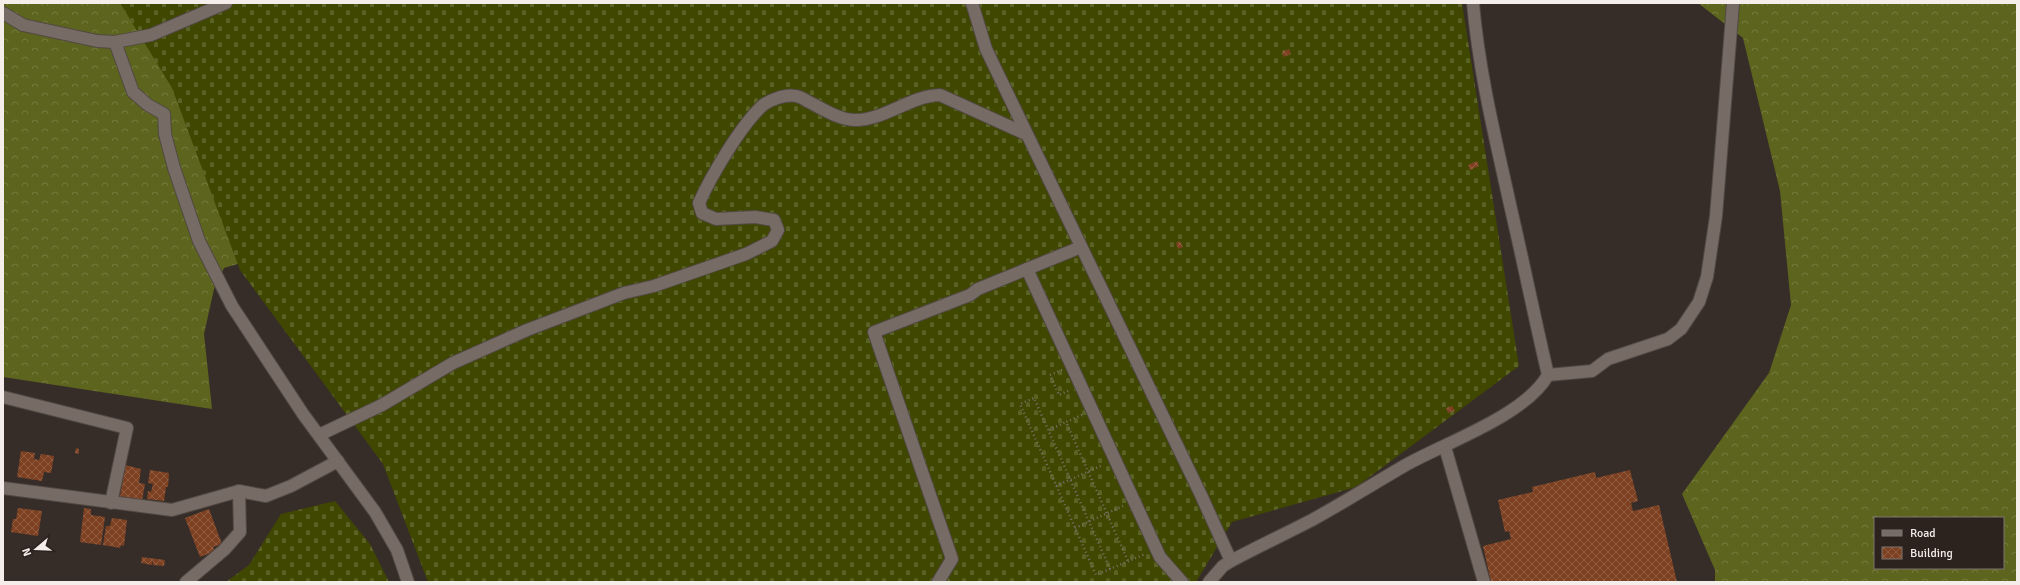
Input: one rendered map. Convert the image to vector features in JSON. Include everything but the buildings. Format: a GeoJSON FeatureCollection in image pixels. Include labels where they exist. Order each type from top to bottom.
{"type":"FeatureCollection","features":[{"type":"Feature","properties":{"kind":"street"},"geometry":{"type":"LineString","coordinates":[[3,13],[23,25],[96,41],[115,42],[151,35],[226,3]]}},
{"type":"Feature","properties":{"kind":"street"},"geometry":{"type":"LineString","coordinates":[[972,3],[986,50],[1201,495],[1231,561]]}},
{"type":"Feature","properties":{"kind":"street"},"geometry":{"type":"LineString","coordinates":[[1208,582],[1223,566],[1231,561],[1373,486],[1404,466],[1445,447],[1507,413],[1542,387],[1548,375],[1534,305],[1494,138],[1484,82],[1473,3]]}},
{"type":"Feature","properties":{"kind":"street"},"geometry":{"type":"LineString","coordinates":[[1548,375],[1592,371],[1608,359],[1668,340],[1681,329],[1699,302],[1708,278],[1716,216],[1733,3]]}},
{"type":"Feature","properties":{"kind":"street"},"geometry":{"type":"LineString","coordinates":[[115,42],[133,92],[148,105],[164,114],[166,134],[174,168],[197,234],[232,306],[319,435],[375,512],[397,550],[408,582]]}},
{"type":"Feature","properties":{"kind":"street"},"geometry":{"type":"LineString","coordinates":[[319,435],[382,405],[453,363],[527,330],[624,292],[654,286],[746,254],[772,241],[778,230],[774,220],[755,217],[716,219],[702,213],[699,203],[707,186],[747,123],[762,106],[784,96],[796,96],[834,115],[856,120],[872,118],[926,96],[940,95],[1026,134]]}},
{"type":"Feature","properties":{"kind":"street"},"geometry":{"type":"LineString","coordinates":[[938,582],[952,559],[874,332],[970,295],[978,289],[1081,247]]}},
{"type":"Feature","properties":{"kind":"street"},"geometry":{"type":"LineString","coordinates":[[1027,269],[1066,368],[1092,410],[1160,557],[1182,582]]}},
{"type":"Feature","properties":{"kind":"street"},"geometry":{"type":"LineString","coordinates":[[3,397],[127,428],[111,503]]}},
{"type":"Feature","properties":{"kind":"street"},"geometry":{"type":"LineString","coordinates":[[1445,447],[1484,582]]}},
{"type":"Feature","properties":{"kind":"street"},"geometry":{"type":"LineString","coordinates":[[3,488],[172,510],[239,491],[266,496],[291,486],[338,461]]}},
{"type":"Feature","properties":{"kind":"street"},"geometry":{"type":"LineString","coordinates":[[186,582],[224,550],[240,532],[239,491]]}},
{"type":"Feature","properties":{"kind":"path"},"geometry":{"type":"LineString","coordinates":[[1065,377],[1066,368],[1050,375],[1059,395],[1070,390],[1068,384]]}},
{"type":"Feature","properties":{"kind":"path"},"geometry":{"type":"LineString","coordinates":[[1110,569],[1034,398],[1020,404],[1096,575],[1110,569],[1128,561],[1156,549]]}},
{"type":"Feature","properties":{"kind":"path"},"geometry":{"type":"LineString","coordinates":[[1048,430],[1092,410]]}},
{"type":"Feature","properties":{"kind":"path"},"geometry":{"type":"LineString","coordinates":[[1066,422],[1128,561]]}},
{"type":"Feature","properties":{"kind":"path"},"geometry":{"type":"LineString","coordinates":[[1056,486],[1115,460]]}},
{"type":"Feature","properties":{"kind":"path"},"geometry":{"type":"LineString","coordinates":[[1075,528],[1134,501]]}},
{"type":"Feature","properties":{"kind":"green space"},"geometry":{"type":"Polygon","coordinates":[[[3,3],[943,3],[264,256],[224,268],[214,289],[204,334],[212,409],[3,377],[3,3]]]}},
{"type":"Feature","properties":{"kind":"green space"},"geometry":{"type":"Polygon","coordinates":[[[120,3],[1462,3],[1519,366],[1356,487],[1232,522],[1196,582],[428,582],[383,464],[240,270],[172,88],[120,3]]]}},
{"type":"Feature","properties":{"kind":"green space"},"geometry":{"type":"Polygon","coordinates":[[[1698,3],[2017,3],[2017,582],[1715,582],[1715,570],[1682,494],[1769,373],[1791,305],[1780,191],[1743,38],[1698,3]]]}},
{"type":"Feature","properties":{"kind":"green space"},"geometry":{"type":"Polygon","coordinates":[[[335,501],[370,544],[389,582],[226,582],[249,565],[281,514],[335,501]]]}}]}
